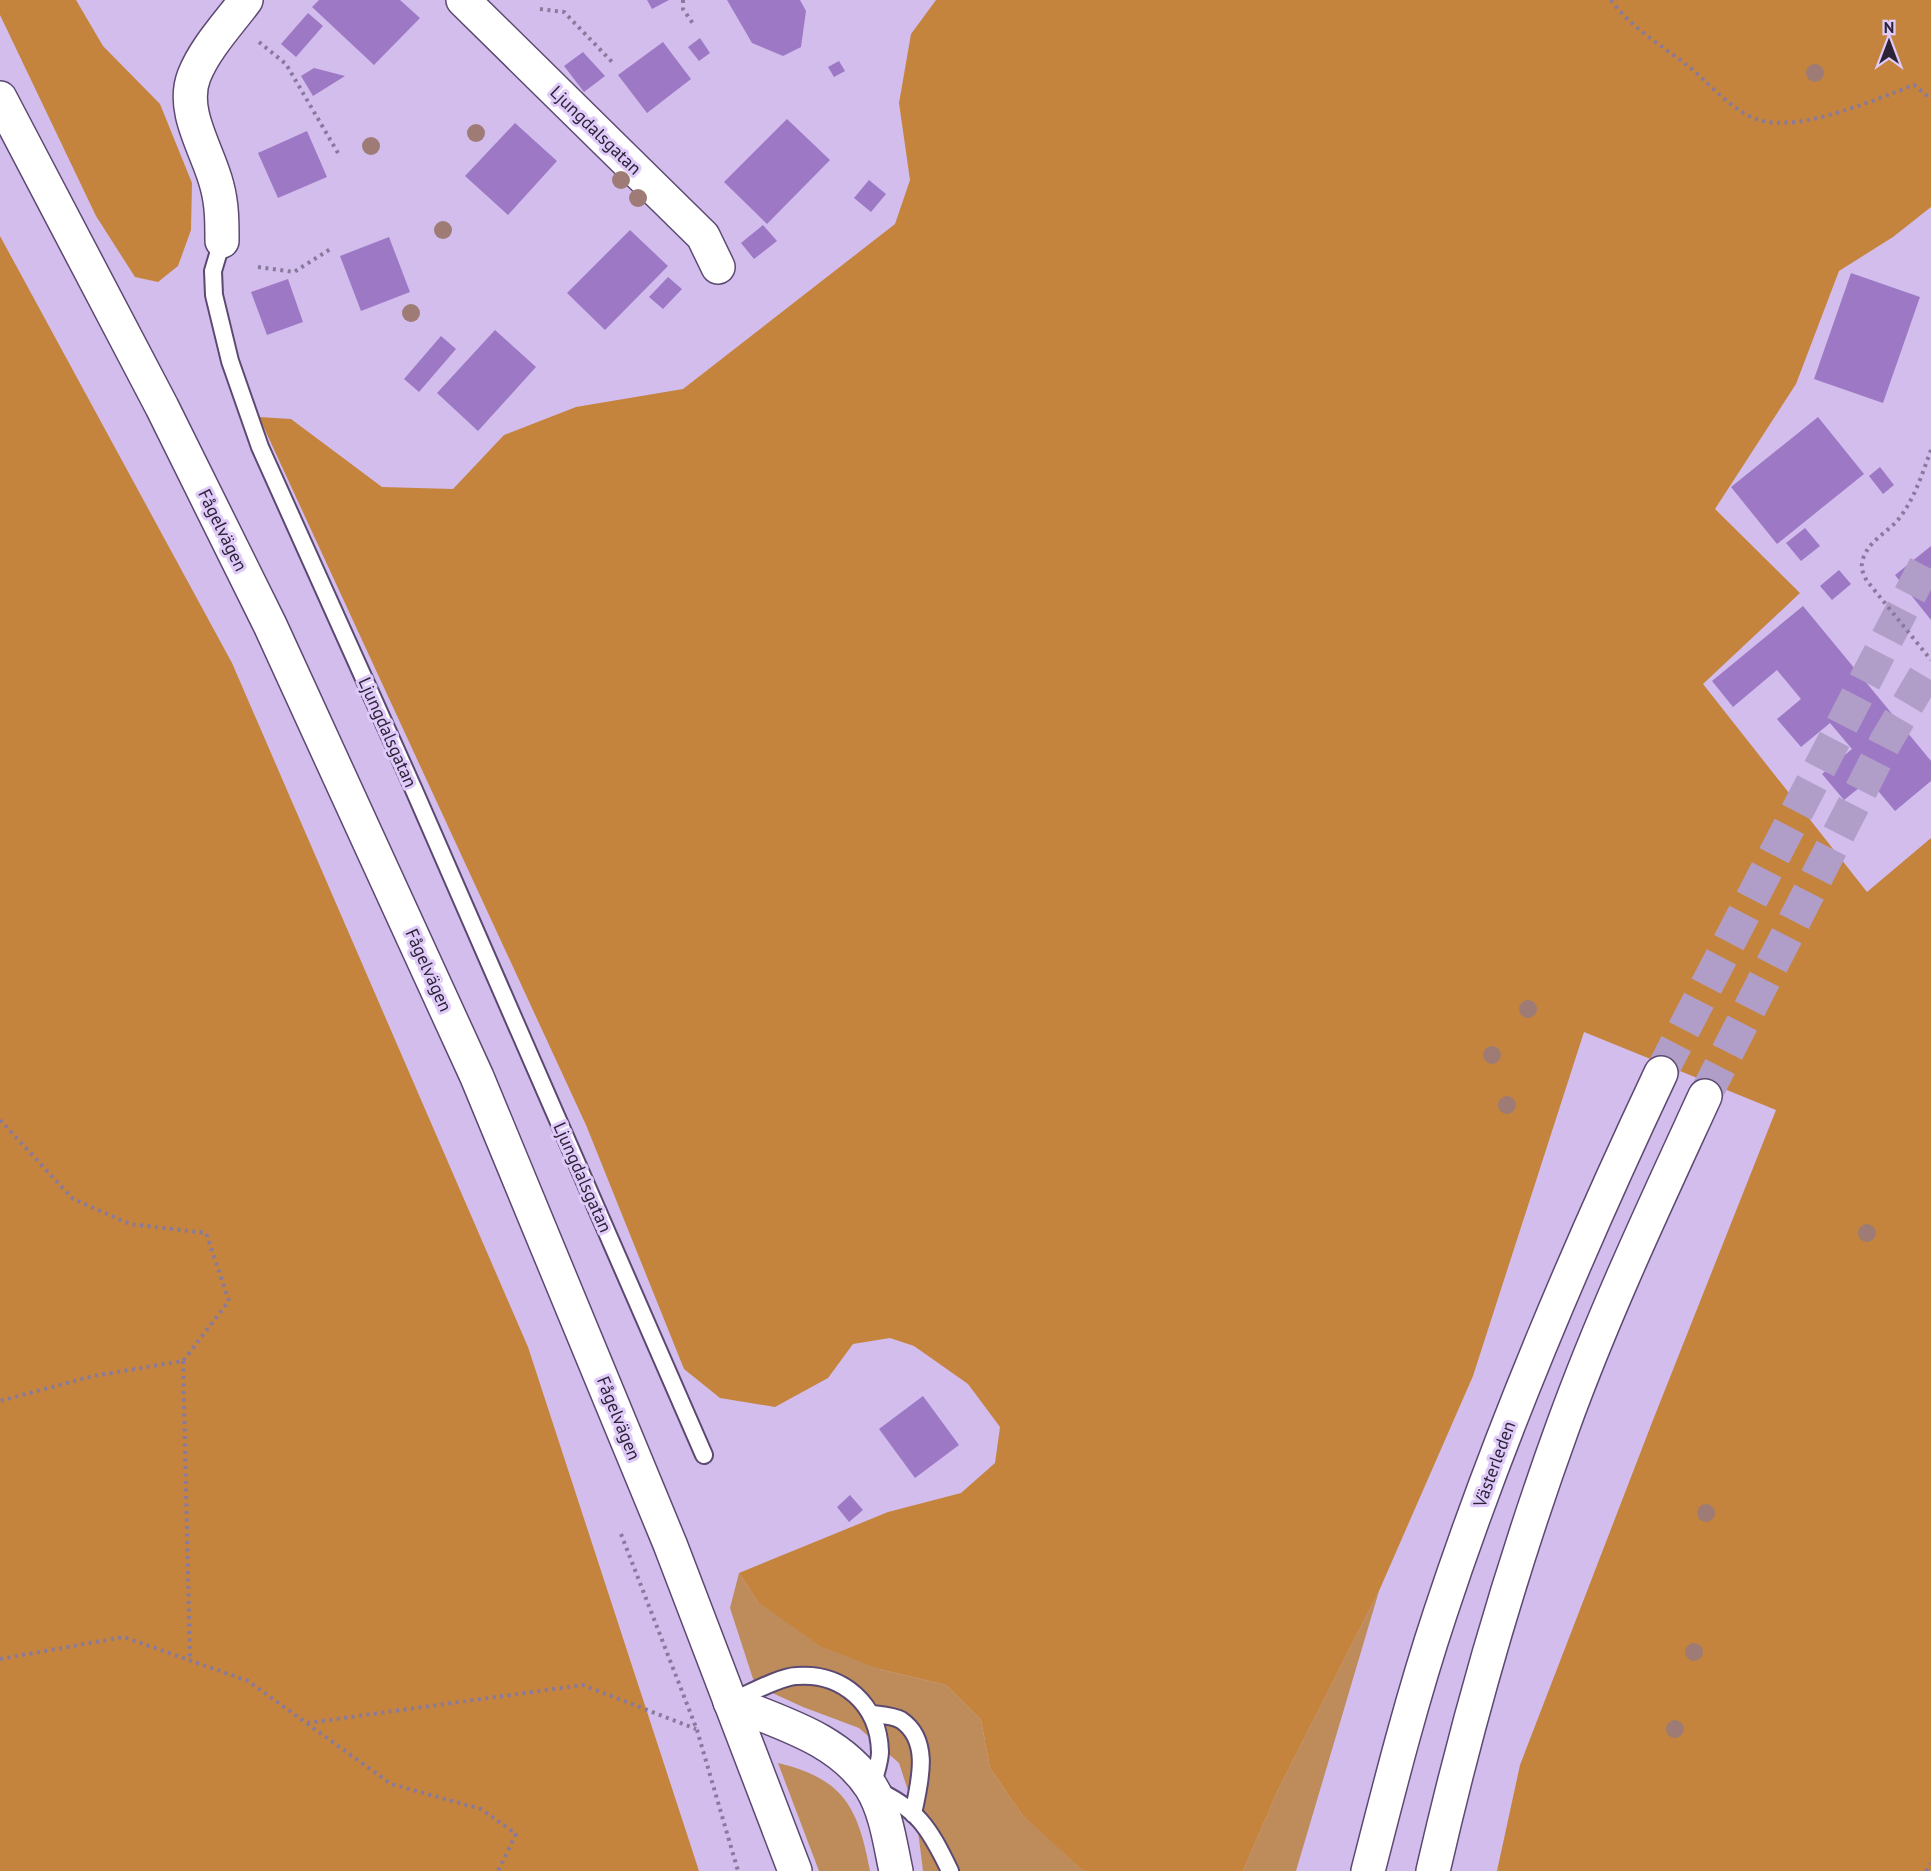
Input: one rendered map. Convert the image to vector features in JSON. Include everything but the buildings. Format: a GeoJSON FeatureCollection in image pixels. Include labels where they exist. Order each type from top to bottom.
{"type":"FeatureCollection","features":[{"type":"Feature","properties":{"kind":"main road","name":"Ljungdalsgatan"},"geometry":{"type":"LineString","coordinates":[[471,2],[703,236],[718,267]]}},
{"type":"Feature","properties":{"kind":"main road","name":"Ljungdalsgatan"},"geometry":{"type":"LineString","coordinates":[[222,241],[222,214],[217,186],[194,120],[191,99],[194,76],[239,10]]}},
{"type":"Feature","properties":{"kind":"main road","name":"Fågelvägen"},"geometry":{"type":"LineString","coordinates":[[0,98],[167,417],[270,625],[357,810],[477,1077],[602,1377],[795,1871]]}},
{"type":"Feature","properties":{"kind":"main road","name":"Västerleden"},"geometry":{"type":"LineString","coordinates":[[1368,1871],[1437,1624],[1479,1502],[1518,1398],[1661,1073]]}},
{"type":"Feature","properties":{"kind":"main road"},"geometry":{"type":"LineString","coordinates":[[1433,1871],[1494,1638],[1562,1427],[1620,1282],[1705,1096]]}},
{"type":"Feature","properties":{"kind":"main road"},"geometry":{"type":"LineString","coordinates":[[730,1702],[837,1750],[872,1788],[886,1822],[896,1871]]}},
{"type":"Feature","properties":{"kind":"lane","name":"Ljungdalsgatan"},"geometry":{"type":"LineString","coordinates":[[222,241],[213,271],[214,295],[230,361],[260,447],[414,790],[704,1455]]}},
{"type":"Feature","properties":{"kind":"lane"},"geometry":{"type":"LineString","coordinates":[[730,1702],[794,1676],[819,1676],[850,1689],[873,1714],[880,1753],[872,1788],[896,1799],[932,1833],[950,1871]]}},
{"type":"Feature","properties":{"kind":"lane"},"geometry":{"type":"LineString","coordinates":[[873,1714],[900,1720],[915,1736],[922,1759],[913,1814]]}},
{"type":"Feature","properties":{"kind":"path"},"geometry":{"type":"LineString","coordinates":[[683,0],[682,9],[694,24]]}},
{"type":"Feature","properties":{"kind":"path"},"geometry":{"type":"LineString","coordinates":[[1611,0],[1646,33],[1701,76],[1730,104],[1753,118],[1807,121],[1914,86],[1931,99]]}},
{"type":"Feature","properties":{"kind":"path"},"geometry":{"type":"LineString","coordinates":[[540,9],[564,12],[614,64]]}},
{"type":"Feature","properties":{"kind":"path"},"geometry":{"type":"LineString","coordinates":[[239,10],[286,64],[338,153]]}},
{"type":"Feature","properties":{"kind":"path"},"geometry":{"type":"LineString","coordinates":[[258,267],[294,272],[332,248]]}},
{"type":"Feature","properties":{"kind":"path"},"geometry":{"type":"LineString","coordinates":[[1931,450],[1908,503],[1898,520],[1869,547],[1863,559],[1862,570],[1867,581],[1931,660]]}},
{"type":"Feature","properties":{"kind":"path"},"geometry":{"type":"LineString","coordinates":[[0,1120],[73,1199],[130,1224],[206,1233],[229,1301],[183,1361],[190,1660]]}},
{"type":"Feature","properties":{"kind":"path"},"geometry":{"type":"LineString","coordinates":[[0,1401],[93,1376],[183,1361]]}},
{"type":"Feature","properties":{"kind":"path"},"geometry":{"type":"LineString","coordinates":[[620,1530],[697,1730],[738,1871]]}},
{"type":"Feature","properties":{"kind":"path"},"geometry":{"type":"LineString","coordinates":[[0,1659],[124,1637],[248,1681],[391,1784],[481,1809],[516,1834],[498,1871]]}},
{"type":"Feature","properties":{"kind":"path"},"geometry":{"type":"LineString","coordinates":[[307,1723],[583,1685],[697,1730]]}},
{"type":"Feature","properties":{"kind":"path"},"geometry":{"type":"LineString","coordinates":[[1926,1871],[1931,1863]]}},
{"type":"Feature","properties":{"kind":"shaded area"},"geometry":{"type":"Polygon","coordinates":[[[0,0],[76,0],[103,46],[160,104],[192,183],[191,230],[178,266],[158,282],[135,277],[96,216],[0,15],[0,0]]]}},
{"type":"Feature","properties":{"kind":"shaded area"},"geometry":{"type":"Polygon","coordinates":[[[936,0],[1931,0],[1931,207],[1893,237],[1839,271],[1796,384],[1715,509],[1800,593],[1703,684],[1867,892],[1931,838],[1931,1871],[1497,1871],[1520,1765],[1776,1110],[1584,1032],[1473,1376],[1379,1591],[1278,1790],[1243,1871],[1087,1871],[1082,1869],[1022,1815],[990,1768],[981,1720],[946,1685],[879,1669],[820,1646],[758,1602],[739,1573],[888,1512],[961,1493],[995,1463],[1000,1427],[968,1384],[914,1346],[890,1338],[853,1344],[828,1378],[775,1407],[720,1398],[684,1369],[586,1125],[259,417],[291,419],[382,487],[453,489],[504,435],[576,407],[683,389],[895,224],[910,180],[899,103],[911,34],[936,0]]]}},
{"type":"Feature","properties":{"kind":"shaded area"},"geometry":{"type":"Polygon","coordinates":[[[0,236],[232,663],[528,1347],[699,1871],[0,1871],[0,236]]]}},
{"type":"Feature","properties":{"kind":"shaded area"},"geometry":{"type":"Polygon","coordinates":[[[739,1573],[758,1602],[879,1669],[946,1685],[981,1720],[990,1768],[1022,1815],[1087,1871],[923,1871],[916,1815],[899,1763],[859,1728],[803,1707],[755,1685],[730,1608],[739,1573]]]}},
{"type":"Feature","properties":{"kind":"shaded area"},"geometry":{"type":"Polygon","coordinates":[[[1379,1591],[1296,1871],[1243,1871],[1278,1790],[1379,1591]]]}},
{"type":"Feature","properties":{"kind":"shaded area"},"geometry":{"type":"Polygon","coordinates":[[[778,1763],[819,1778],[833,1787],[844,1799],[860,1829],[870,1871],[819,1871],[778,1763]]]}},
{"type":"Feature","properties":{"kind":"tunnel"},"geometry":{"type":"LineString","coordinates":[[1661,1073],[1931,554]]}},
{"type":"Feature","properties":{"kind":"tunnel"},"geometry":{"type":"LineString","coordinates":[[1705,1096],[1886,741],[1931,665]]}}]}
